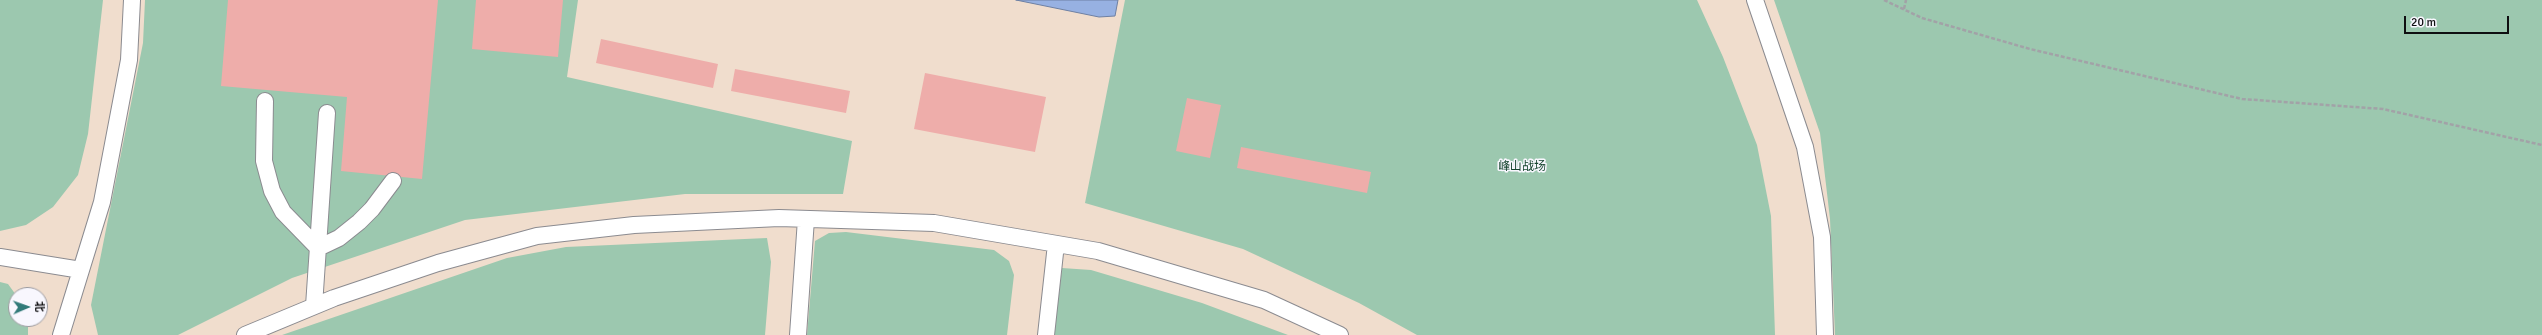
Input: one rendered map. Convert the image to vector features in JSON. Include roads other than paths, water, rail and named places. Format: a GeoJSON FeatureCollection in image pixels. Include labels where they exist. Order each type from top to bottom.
{"type":"FeatureCollection","features":[{"type":"Feature","properties":{"kind":"lane"},"geometry":{"type":"LineString","coordinates":[[61,335],[102,202],[129,60],[132,0]]}},
{"type":"Feature","properties":{"kind":"lane"},"geometry":{"type":"LineString","coordinates":[[1754,0],[1805,147],[1822,236],[1825,335]]}},
{"type":"Feature","properties":{"kind":"lane"},"geometry":{"type":"LineString","coordinates":[[265,100],[264,160],[272,191],[283,212],[318,248]]}},
{"type":"Feature","properties":{"kind":"lane"},"geometry":{"type":"LineString","coordinates":[[314,306],[328,113]]}},
{"type":"Feature","properties":{"kind":"lane"},"geometry":{"type":"LineString","coordinates":[[318,248],[339,238],[359,222],[372,209],[393,181]]}},
{"type":"Feature","properties":{"kind":"lane"},"geometry":{"type":"LineString","coordinates":[[245,335],[314,306],[438,263],[537,236],[634,225],[779,218],[934,223],[1098,251],[1264,300],[1340,335]]}},
{"type":"Feature","properties":{"kind":"lane"},"geometry":{"type":"LineString","coordinates":[[798,335],[806,219]]}},
{"type":"Feature","properties":{"kind":"lane"},"geometry":{"type":"LineString","coordinates":[[1046,335],[1056,244]]}},
{"type":"Feature","properties":{"kind":"lane"},"geometry":{"type":"LineString","coordinates":[[0,258],[81,270]]}},
{"type":"Feature","properties":{"kind":"water"},"geometry":{"type":"Polygon","coordinates":[[[1016,0],[1118,0],[1115,16],[1099,17],[1016,0]]]}},
{"type":"Feature","properties":{"kind":"park label","name":"峰山战场"},"geometry":{"type":"Point","coordinates":[1522,167]}}]}
